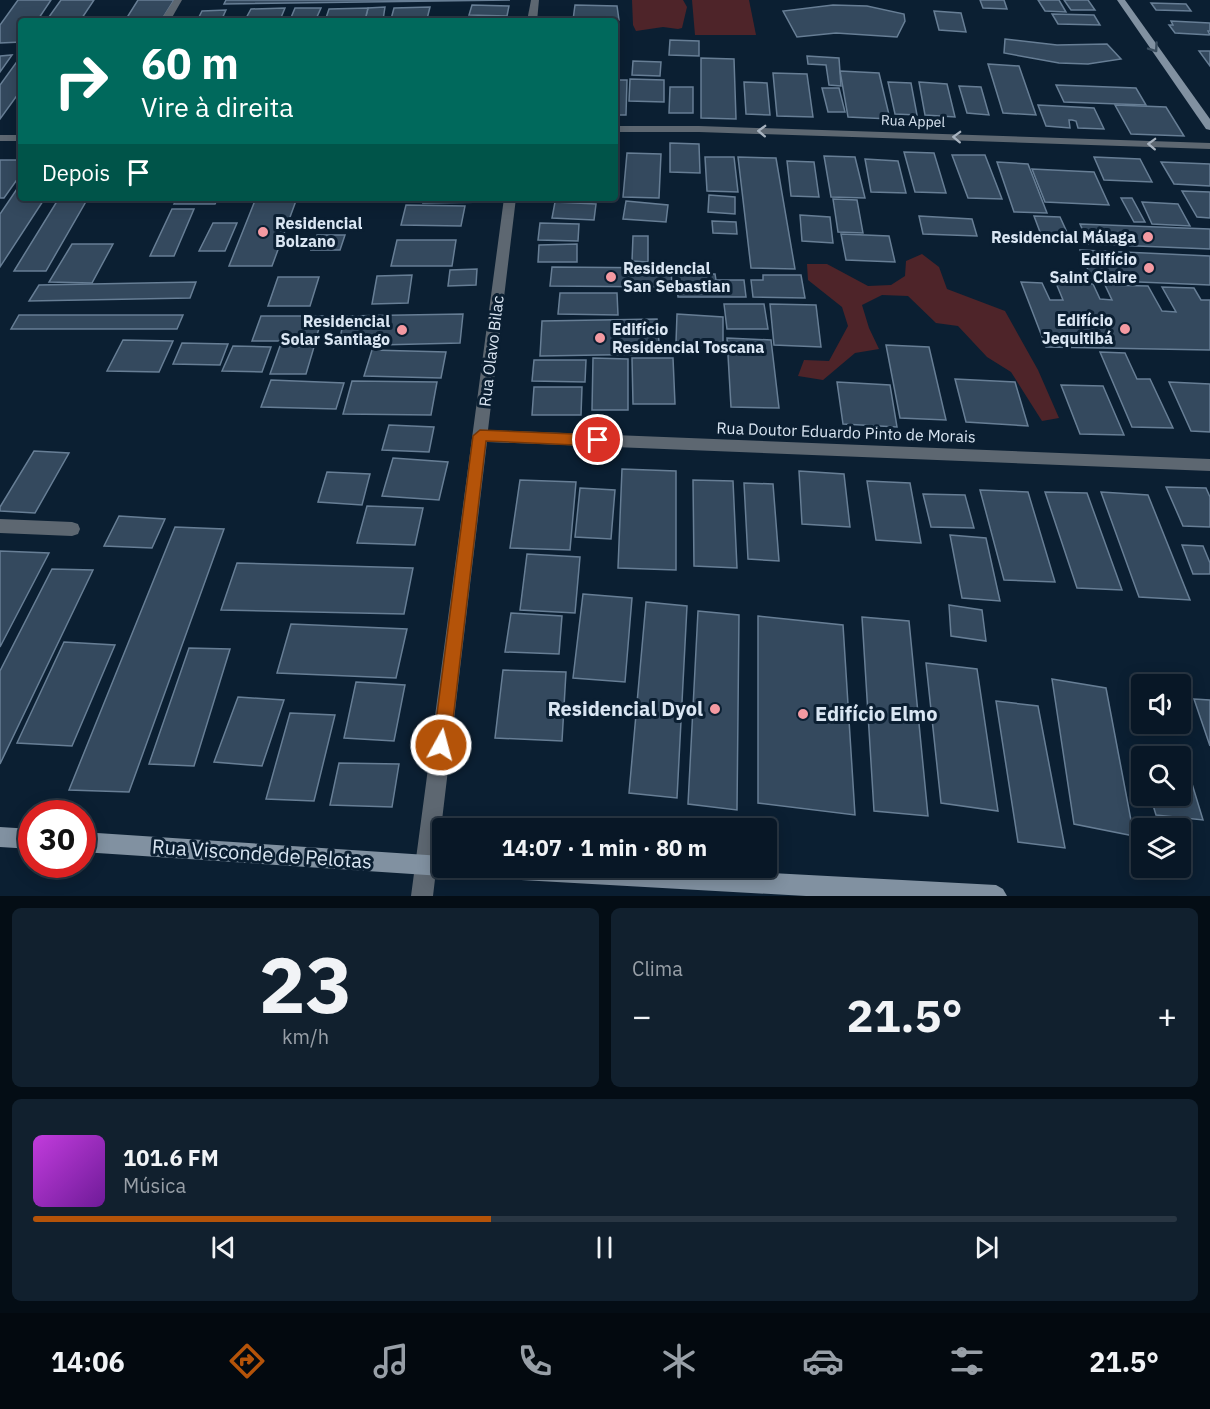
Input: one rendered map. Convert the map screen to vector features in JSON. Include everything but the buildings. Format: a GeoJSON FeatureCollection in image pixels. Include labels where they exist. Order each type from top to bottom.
{"type":"FeatureCollection","features":[{"type":"Feature","properties":{"kind":"street"},"geometry":{"type":"LineString","coordinates":[[167,18],[178,0]]}},
{"type":"Feature","properties":{"kind":"street"},"geometry":{"type":"LineString","coordinates":[[532,18],[535,0]]}},
{"type":"Feature","properties":{"kind":"street"},"geometry":{"type":"LineString","coordinates":[[1121,0],[1210,127]]}},
{"type":"Feature","properties":{"kind":"street","name":"Rua Appel"},"geometry":{"type":"LineString","coordinates":[[618,129],[699,129],[1210,146]]}},
{"type":"Feature","properties":{"kind":"street"},"geometry":{"type":"LineString","coordinates":[[1,139],[18,138]]}},
{"type":"Feature","properties":{"kind":"street","name":"Rua Olavo Bilac"},"geometry":{"type":"LineString","coordinates":[[439,818],[480,436],[510,201]]}},
{"type":"Feature","properties":{"kind":"street","name":"Rua Doutor Eduardo Pinto de Morais"},"geometry":{"type":"LineString","coordinates":[[480,436],[1210,465]]}},
{"type":"Feature","properties":{"kind":"street"},"geometry":{"type":"LineString","coordinates":[[0,526],[72,529]]}},
{"type":"Feature","properties":{"kind":"street"},"geometry":{"type":"LineString","coordinates":[[0,837],[18,838]]}},
{"type":"Feature","properties":{"kind":"street","name":"Rua Visconde de Pelotas"},"geometry":{"type":"LineString","coordinates":[[96,843],[432,865]]}},
{"type":"Feature","properties":{"kind":"street","name":"Rua Olavo Bilac"},"geometry":{"type":"LineString","coordinates":[[422,896],[432,870]]}},
{"type":"Feature","properties":{"kind":"street"},"geometry":{"type":"LineString","coordinates":[[669,878],[996,896]]}},
{"type":"Feature","properties":{"kind":"shaded area"},"geometry":{"type":"Polygon","coordinates":[[[632,0],[683,0],[687,7],[682,28],[663,27],[636,31],[633,25],[632,0]]]}},
{"type":"Feature","properties":{"kind":"shaded area"},"geometry":{"type":"Polygon","coordinates":[[[692,0],[749,0],[756,35],[695,35],[692,0]]]}},
{"type":"Feature","properties":{"kind":"shaded area"},"geometry":{"type":"Polygon","coordinates":[[[922,254],[939,267],[947,289],[1005,311],[1038,370],[1059,418],[1042,421],[1011,372],[987,357],[958,326],[936,323],[908,296],[882,295],[862,305],[879,349],[855,353],[823,380],[798,376],[804,360],[829,361],[848,326],[842,307],[808,280],[807,264],[827,264],[868,286],[891,285],[905,276],[906,261],[922,254]]]}},
{"type":"Feature","properties":{"kind":"place","name":"Residencial Bolzano"},"geometry":{"type":"Point","coordinates":[263,232]}},
{"type":"Feature","properties":{"kind":"place","name":"Residencial Málaga"},"geometry":{"type":"Point","coordinates":[1148,237]}},
{"type":"Feature","properties":{"kind":"place","name":"Edifício Saint Claire"},"geometry":{"type":"Point","coordinates":[1149,268]}},
{"type":"Feature","properties":{"kind":"place","name":"Residencial San Sebastian"},"geometry":{"type":"Point","coordinates":[611,277]}},
{"type":"Feature","properties":{"kind":"place","name":"Edifício Jequitibá"},"geometry":{"type":"Point","coordinates":[1125,329]}},
{"type":"Feature","properties":{"kind":"place","name":"Residencial Solar Santiago"},"geometry":{"type":"Point","coordinates":[402,330]}},
{"type":"Feature","properties":{"kind":"place","name":"Edifício Residencial Toscana"},"geometry":{"type":"Point","coordinates":[600,338]}},
{"type":"Feature","properties":{"kind":"place","name":"Residencial Dyol"},"geometry":{"type":"Point","coordinates":[715,709]}},
{"type":"Feature","properties":{"kind":"place","name":"Edifício Elmo"},"geometry":{"type":"Point","coordinates":[803,714]}},
{"type":"Feature","properties":{"kind":"route"},"geometry":{"type":"LineString","coordinates":[[441,745],[480,436],[598,440]]}}]}
